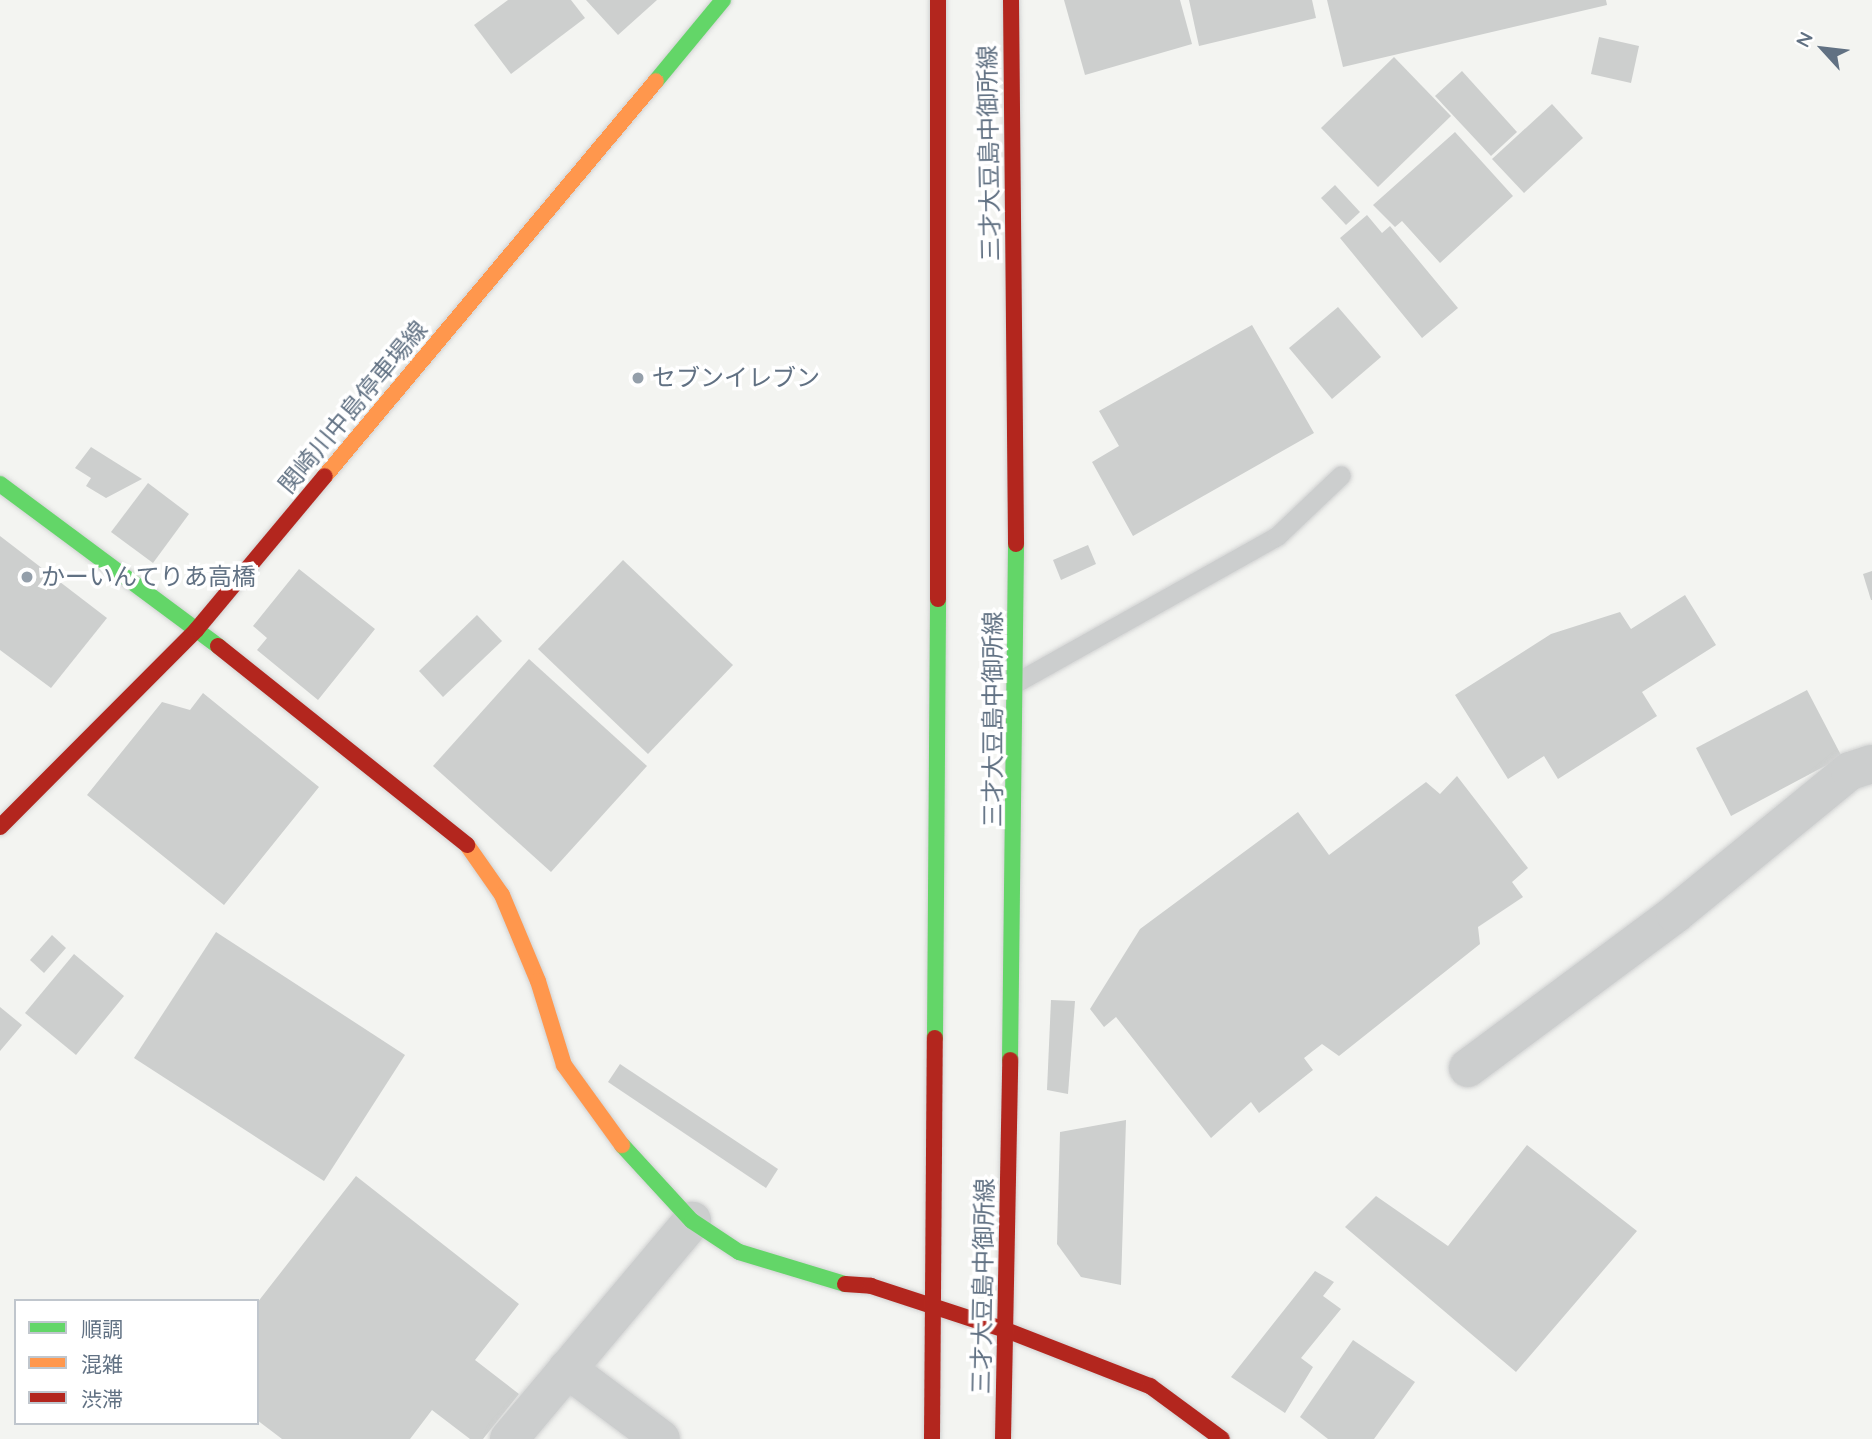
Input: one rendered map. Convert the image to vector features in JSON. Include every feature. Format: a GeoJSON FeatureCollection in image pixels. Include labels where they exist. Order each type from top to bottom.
{"type":"FeatureCollection","features":[{"type":"Feature","properties":{"kind":"main road","name":"関崎川中島停車場線"},"geometry":{"type":"LineString","coordinates":[[0,827],[197,629],[723,0]]}},
{"type":"Feature","properties":{"kind":"main road","name":"三才大豆島中御所線"},"geometry":{"type":"LineString","coordinates":[[932,1439],[938,0]]}},
{"type":"Feature","properties":{"kind":"main road","name":"三才大豆島中御所線"},"geometry":{"type":"LineString","coordinates":[[1003,1439],[1017,682],[1011,0]]}},
{"type":"Feature","properties":{"kind":"main road"},"geometry":{"type":"LineString","coordinates":[[0,484],[197,629],[463,840],[502,895],[538,981],[564,1065],[620,1143],[692,1221],[739,1252],[831,1283],[870,1286],[1006,1330],[1150,1386],[1222,1439]]}},
{"type":"Feature","properties":{"kind":"street"},"geometry":{"type":"LineString","coordinates":[[1468,1068],[1675,914],[1850,771],[1872,764]]}},
{"type":"Feature","properties":{"kind":"street"},"geometry":{"type":"LineString","coordinates":[[509,1439],[692,1221]]}},
{"type":"Feature","properties":{"kind":"street"},"geometry":{"type":"LineString","coordinates":[[566,1368],[661,1439]]}},
{"type":"Feature","properties":{"kind":"lane"},"geometry":{"type":"LineString","coordinates":[[1017,682],[1277,536],[1341,475]]}},
{"type":"Feature","properties":{"kind":"building"},"geometry":{"type":"Polygon","coordinates":[[[508,0],[571,0],[585,18],[511,74],[474,25],[508,0]]]}},
{"type":"Feature","properties":{"kind":"building"},"geometry":{"type":"Polygon","coordinates":[[[586,0],[657,0],[618,35],[586,0]]]}},
{"type":"Feature","properties":{"kind":"building"},"geometry":{"type":"Polygon","coordinates":[[[1064,0],[1180,0],[1192,44],[1085,75],[1064,0]]]}},
{"type":"Feature","properties":{"kind":"building"},"geometry":{"type":"Polygon","coordinates":[[[1189,0],[1312,0],[1316,18],[1199,46],[1189,0]]]}},
{"type":"Feature","properties":{"kind":"building"},"geometry":{"type":"Polygon","coordinates":[[[1327,0],[1606,0],[1607,5],[1343,67],[1327,0]]]}},
{"type":"Feature","properties":{"kind":"building"},"geometry":{"type":"Polygon","coordinates":[[[1599,37],[1639,46],[1631,83],[1591,74],[1599,37]]]}},
{"type":"Feature","properties":{"kind":"building"},"geometry":{"type":"Polygon","coordinates":[[[1394,57],[1451,116],[1378,187],[1321,128],[1394,57]]]}},
{"type":"Feature","properties":{"kind":"building"},"geometry":{"type":"Polygon","coordinates":[[[1462,71],[1517,132],[1491,156],[1435,96],[1462,71]]]}},
{"type":"Feature","properties":{"kind":"building"},"geometry":{"type":"Polygon","coordinates":[[[1552,104],[1583,138],[1524,193],[1492,159],[1552,104]]]}},
{"type":"Feature","properties":{"kind":"building"},"geometry":{"type":"Polygon","coordinates":[[[1455,132],[1513,196],[1440,263],[1402,221],[1395,227],[1373,205],[1455,132]]]}},
{"type":"Feature","properties":{"kind":"building"},"geometry":{"type":"Polygon","coordinates":[[[1335,185],[1360,212],[1346,225],[1321,198],[1335,185]]]}},
{"type":"Feature","properties":{"kind":"building"},"geometry":{"type":"Polygon","coordinates":[[[1367,215],[1382,233],[1390,226],[1458,308],[1422,338],[1340,238],[1367,215]]]}},
{"type":"Feature","properties":{"kind":"building"},"geometry":{"type":"Polygon","coordinates":[[[1338,307],[1381,357],[1332,399],[1289,348],[1338,307]]]}},
{"type":"Feature","properties":{"kind":"building"},"geometry":{"type":"Polygon","coordinates":[[[1252,325],[1314,433],[1133,536],[1092,462],[1119,446],[1099,411],[1252,325]]]}},
{"type":"Feature","properties":{"kind":"building"},"geometry":{"type":"Polygon","coordinates":[[[91,447],[142,479],[106,498],[86,486],[91,478],[75,468],[91,447]]]}},
{"type":"Feature","properties":{"kind":"building"},"geometry":{"type":"Polygon","coordinates":[[[148,483],[189,514],[153,563],[111,532],[148,483]]]}},
{"type":"Feature","properties":{"kind":"building","name":"かーいんてりあ高橋"},"geometry":{"type":"Polygon","coordinates":[[[0,536],[107,618],[51,688],[0,650],[0,536]]]}},
{"type":"Feature","properties":{"kind":"building"},"geometry":{"type":"Polygon","coordinates":[[[1088,545],[1096,564],[1061,580],[1053,560],[1088,545]]]}},
{"type":"Feature","properties":{"kind":"building"},"geometry":{"type":"Polygon","coordinates":[[[623,560],[733,665],[648,754],[538,649],[623,560]]]}},
{"type":"Feature","properties":{"kind":"building"},"geometry":{"type":"Polygon","coordinates":[[[299,569],[375,629],[318,700],[257,650],[267,638],[253,626],[299,569]]]}},
{"type":"Feature","properties":{"kind":"building"},"geometry":{"type":"Polygon","coordinates":[[[1872,571],[1872,600],[1871,600],[1863,574],[1872,571]]]}},
{"type":"Feature","properties":{"kind":"building"},"geometry":{"type":"Polygon","coordinates":[[[1685,595],[1716,645],[1642,692],[1657,716],[1558,779],[1544,756],[1508,779],[1455,695],[1551,634],[1620,612],[1631,629],[1685,595]]]}},
{"type":"Feature","properties":{"kind":"building"},"geometry":{"type":"Polygon","coordinates":[[[477,615],[502,641],[443,697],[419,671],[477,615]]]}},
{"type":"Feature","properties":{"kind":"building"},"geometry":{"type":"Polygon","coordinates":[[[529,659],[647,766],[551,872],[433,766],[529,659]]]}},
{"type":"Feature","properties":{"kind":"building"},"geometry":{"type":"Polygon","coordinates":[[[1807,690],[1842,757],[1731,816],[1696,748],[1807,690]]]}},
{"type":"Feature","properties":{"kind":"building"},"geometry":{"type":"Polygon","coordinates":[[[203,693],[319,787],[224,905],[87,795],[162,702],[190,710],[203,693]]]}},
{"type":"Feature","properties":{"kind":"building"},"geometry":{"type":"Polygon","coordinates":[[[1457,776],[1528,868],[1512,882],[1523,897],[1478,927],[1480,944],[1339,1056],[1322,1044],[1304,1058],[1313,1070],[1259,1113],[1251,1102],[1211,1138],[1116,1017],[1104,1027],[1090,1009],[1140,929],[1298,812],[1329,855],[1426,782],[1440,794],[1457,776]]]}},
{"type":"Feature","properties":{"kind":"building"},"geometry":{"type":"Polygon","coordinates":[[[216,932],[405,1055],[324,1181],[134,1058],[216,932]]]}},
{"type":"Feature","properties":{"kind":"building"},"geometry":{"type":"Polygon","coordinates":[[[52,935],[66,948],[44,973],[30,960],[52,935]]]}},
{"type":"Feature","properties":{"kind":"building"},"geometry":{"type":"Polygon","coordinates":[[[74,954],[124,996],[76,1055],[25,1013],[74,954]]]}},
{"type":"Feature","properties":{"kind":"building"},"geometry":{"type":"Polygon","coordinates":[[[1051,1000],[1075,1001],[1068,1094],[1047,1090],[1051,1000]]]}},
{"type":"Feature","properties":{"kind":"building"},"geometry":{"type":"Polygon","coordinates":[[[0,1007],[22,1025],[0,1051],[0,1007]]]}},
{"type":"Feature","properties":{"kind":"building"},"geometry":{"type":"Polygon","coordinates":[[[620,1064],[778,1169],[766,1188],[608,1082],[620,1064]]]}},
{"type":"Feature","properties":{"kind":"building"},"geometry":{"type":"Polygon","coordinates":[[[1126,1120],[1121,1285],[1081,1277],[1057,1244],[1060,1132],[1126,1120]]]}},
{"type":"Feature","properties":{"kind":"building"},"geometry":{"type":"Polygon","coordinates":[[[1527,1145],[1637,1231],[1516,1372],[1345,1227],[1376,1196],[1448,1246],[1527,1145]]]}},
{"type":"Feature","properties":{"kind":"building"},"geometry":{"type":"Polygon","coordinates":[[[356,1176],[519,1304],[475,1360],[519,1394],[483,1439],[470,1439],[432,1410],[410,1439],[282,1439],[259,1422],[259,1300],[356,1176]]]}},
{"type":"Feature","properties":{"kind":"building"},"geometry":{"type":"Polygon","coordinates":[[[1315,1271],[1334,1282],[1323,1296],[1341,1309],[1301,1358],[1313,1367],[1285,1413],[1231,1377],[1315,1271]]]}},
{"type":"Feature","properties":{"kind":"building"},"geometry":{"type":"Polygon","coordinates":[[[1353,1340],[1415,1382],[1374,1439],[1328,1439],[1300,1417],[1353,1340]]]}},
{"type":"Feature","properties":{"kind":"traffic: fast"},"geometry":{"type":"LineString","coordinates":[[656,81],[723,0]]}},
{"type":"Feature","properties":{"kind":"traffic: fast"},"geometry":{"type":"LineString","coordinates":[[0,484],[218,646]]}},
{"type":"Feature","properties":{"kind":"traffic: fast"},"geometry":{"type":"LineString","coordinates":[[1010,1060],[1016,544]]}},
{"type":"Feature","properties":{"kind":"traffic: fast"},"geometry":{"type":"LineString","coordinates":[[935,1038],[938,599]]}},
{"type":"Feature","properties":{"kind":"traffic: fast"},"geometry":{"type":"LineString","coordinates":[[622,1145],[692,1221],[739,1252],[845,1284]]}},
{"type":"Feature","properties":{"kind":"traffic: slow"},"geometry":{"type":"LineString","coordinates":[[325,476],[656,81]]}},
{"type":"Feature","properties":{"kind":"traffic: slow"},"geometry":{"type":"LineString","coordinates":[[467,845],[502,895],[538,981],[564,1065],[622,1145]]}},
{"type":"Feature","properties":{"kind":"traffic: jam"},"geometry":{"type":"LineString","coordinates":[[938,0],[938,599]]}},
{"type":"Feature","properties":{"kind":"traffic: jam"},"geometry":{"type":"LineString","coordinates":[[1011,0],[1016,544]]}},
{"type":"Feature","properties":{"kind":"traffic: jam"},"geometry":{"type":"LineString","coordinates":[[0,827],[197,629],[325,476]]}},
{"type":"Feature","properties":{"kind":"traffic: jam"},"geometry":{"type":"LineString","coordinates":[[218,646],[467,845]]}},
{"type":"Feature","properties":{"kind":"traffic: jam"},"geometry":{"type":"LineString","coordinates":[[932,1439],[935,1038]]}},
{"type":"Feature","properties":{"kind":"traffic: jam"},"geometry":{"type":"LineString","coordinates":[[1003,1439],[1010,1060]]}},
{"type":"Feature","properties":{"kind":"traffic: jam"},"geometry":{"type":"LineString","coordinates":[[845,1284],[871,1286],[1006,1330],[1150,1386],[1222,1439]]}},
{"type":"Feature","properties":{"kind":"place","name":"セブンイレブン"},"geometry":{"type":"Point","coordinates":[638,378]}},
{"type":"Feature","properties":{"kind":"place","name":"かーいんてりあ高橋"},"geometry":{"type":"Point","coordinates":[27,577]}}]}
